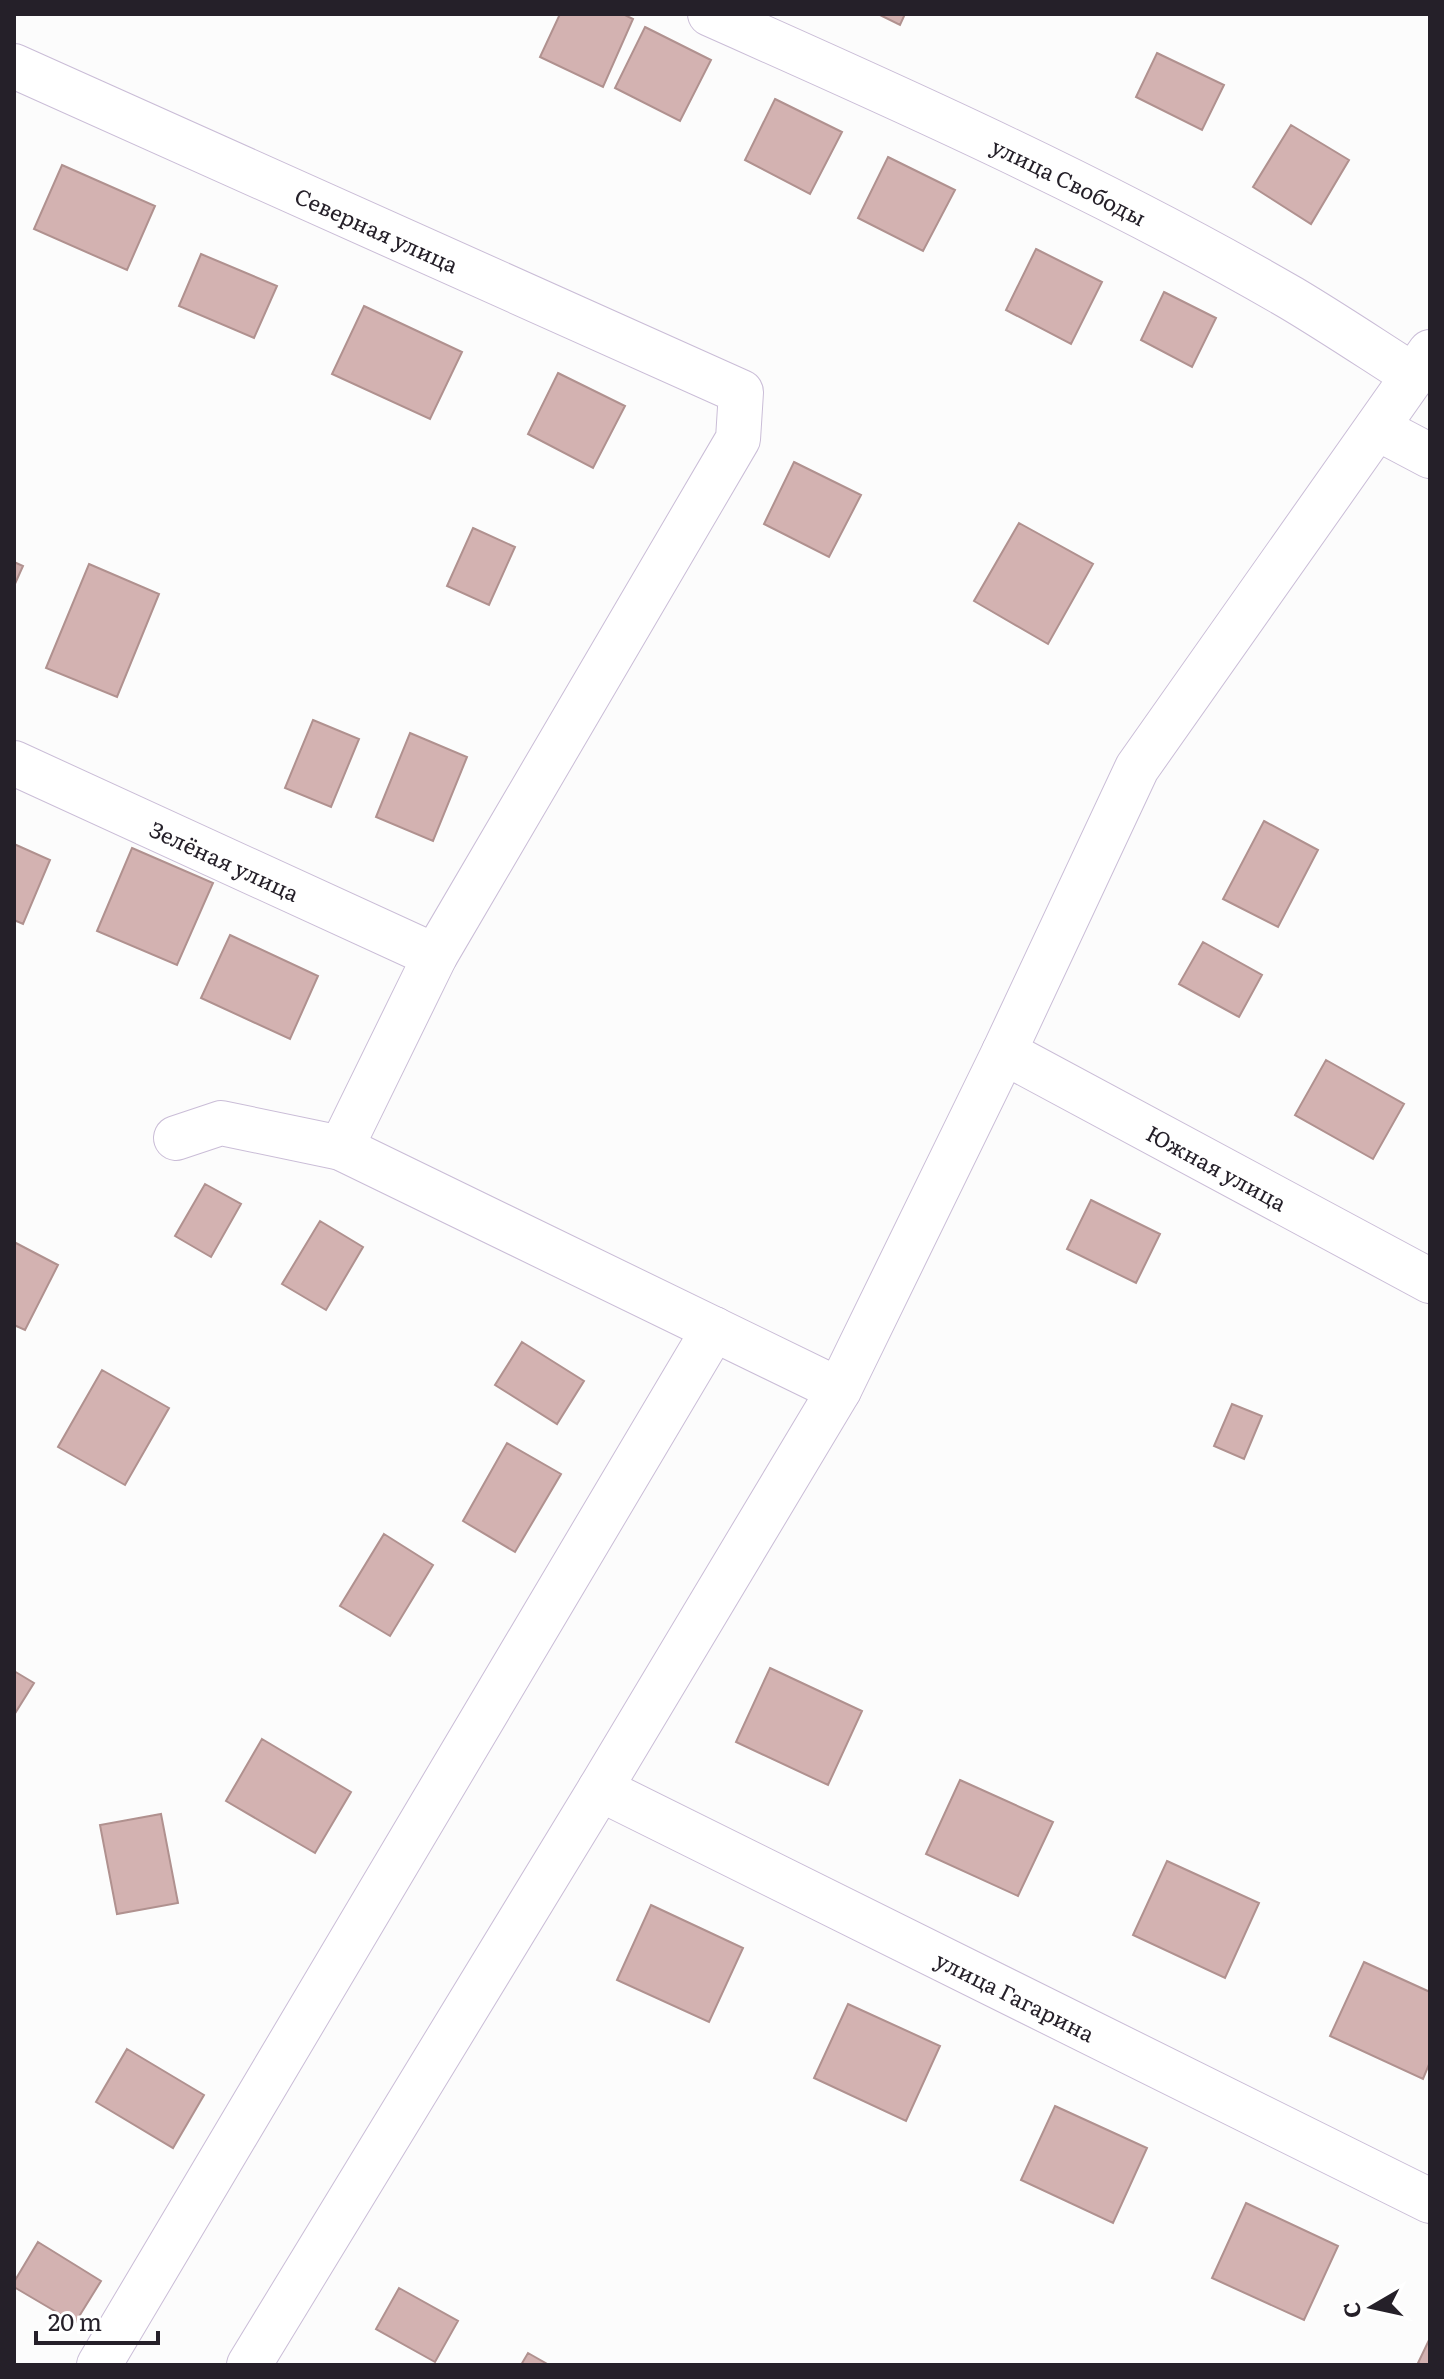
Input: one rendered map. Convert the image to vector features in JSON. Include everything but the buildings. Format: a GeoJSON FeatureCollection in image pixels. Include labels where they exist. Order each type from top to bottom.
{"type":"FeatureCollection","features":[{"type":"Feature","properties":{"kind":"street","name":"улица Свободы"},"geometry":{"type":"LineString","coordinates":[[710,14],[893,96],[1114,203],[1422,364]]}},
{"type":"Feature","properties":{"kind":"street","name":"Северная улица"},"geometry":{"type":"LineString","coordinates":[[14,66],[741,392],[738,439],[435,956]]}},
{"type":"Feature","properties":{"kind":"street"},"geometry":{"type":"LineString","coordinates":[[249,2365],[839,1390],[1004,1052],[1137,768],[1422,364]]}},
{"type":"Feature","properties":{"kind":"street"},"geometry":{"type":"LineString","coordinates":[[1377,428],[1430,456]]}},
{"type":"Feature","properties":{"kind":"street","name":"Зелёная улица"},"geometry":{"type":"LineString","coordinates":[[14,763],[435,956]]}},
{"type":"Feature","properties":{"kind":"street"},"geometry":{"type":"LineString","coordinates":[[341,1148],[435,956]]}},
{"type":"Feature","properties":{"kind":"street","name":"Южная улица"},"geometry":{"type":"LineString","coordinates":[[1004,1052],[1430,1281]]}},
{"type":"Feature","properties":{"kind":"street"},"geometry":{"type":"LineString","coordinates":[[176,1138],[221,1123],[341,1148],[839,1390]]}},
{"type":"Feature","properties":{"kind":"street"},"geometry":{"type":"LineString","coordinates":[[99,2365],[714,1329]]}},
{"type":"Feature","properties":{"kind":"street","name":"улица Гагарина"},"geometry":{"type":"LineString","coordinates":[[600,1789],[1430,2201]]}}]}
